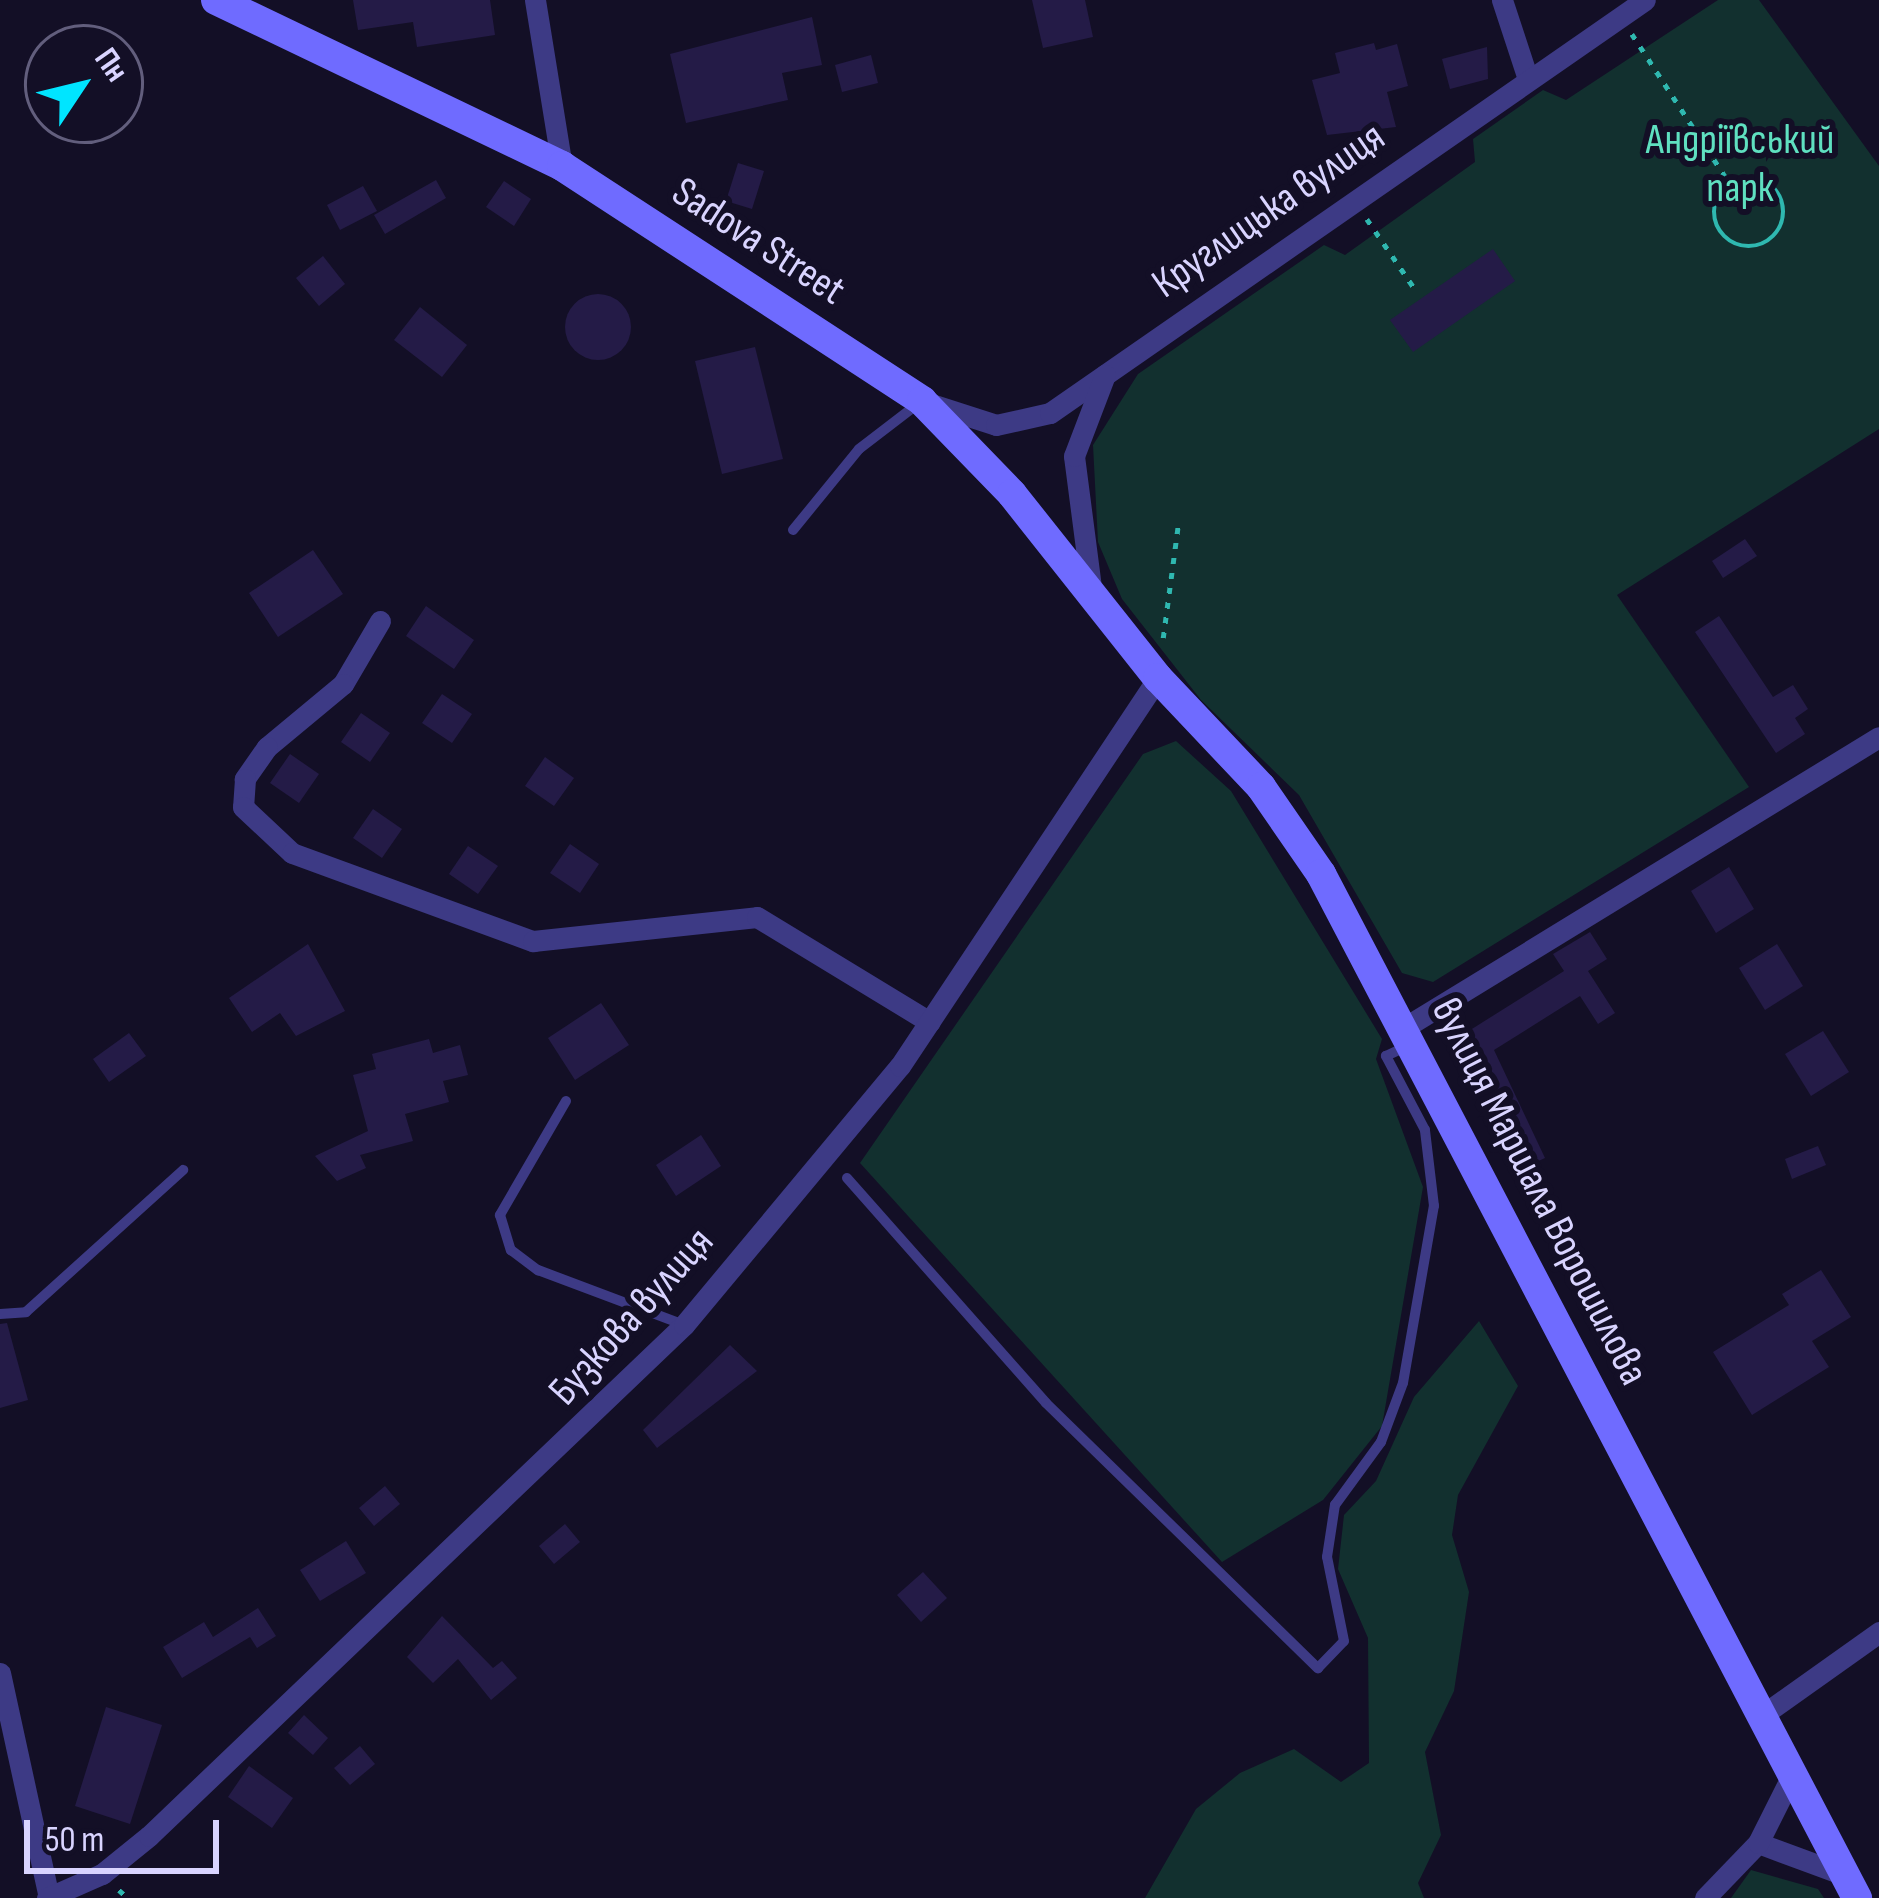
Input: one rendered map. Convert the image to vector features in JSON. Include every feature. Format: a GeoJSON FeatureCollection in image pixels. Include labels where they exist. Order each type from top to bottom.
{"type":"FeatureCollection","features":[{"type":"Feature","properties":{"kind":"street","name":"Sadova Street"},"geometry":{"type":"LineString","coordinates":[[216,0],[562,166],[922,401],[1158,678]]}},
{"type":"Feature","properties":{"kind":"street"},"geometry":{"type":"LineString","coordinates":[[535,0],[562,166]]}},
{"type":"Feature","properties":{"kind":"street"},"geometry":{"type":"LineString","coordinates":[[1502,0],[1527,76]]}},
{"type":"Feature","properties":{"kind":"street","name":"Круглицька вулиця"},"geometry":{"type":"LineString","coordinates":[[922,401],[1018,423],[1105,375],[1527,76],[1645,0]]}},
{"type":"Feature","properties":{"kind":"street"},"geometry":{"type":"LineString","coordinates":[[1094,599],[1074,456],[1105,375]]}},
{"type":"Feature","properties":{"kind":"street"},"geometry":{"type":"LineString","coordinates":[[380,621],[343,684],[267,747],[245,779],[243,807],[292,853],[533,941],[758,917],[930,1022]]}},
{"type":"Feature","properties":{"kind":"street","name":"Бузкова вулиця"},"geometry":{"type":"LineString","coordinates":[[47,1896],[101,1874],[149,1836],[684,1325],[930,1022],[1158,678]]}},
{"type":"Feature","properties":{"kind":"street","name":"вулиця Маршала Ворошилова"},"geometry":{"type":"LineString","coordinates":[[1158,678],[1261,787],[1411,1034],[1761,1716],[1789,1781],[1850,1886]]}},
{"type":"Feature","properties":{"kind":"street"},"geometry":{"type":"LineString","coordinates":[[1411,1034],[1879,737]]}},
{"type":"Feature","properties":{"kind":"street"},"geometry":{"type":"LineString","coordinates":[[1761,1716],[1879,1632]]}},
{"type":"Feature","properties":{"kind":"street"},"geometry":{"type":"LineString","coordinates":[[0,1672],[47,1896]]}},
{"type":"Feature","properties":{"kind":"street"},"geometry":{"type":"LineString","coordinates":[[1705,1898],[1758,1843],[1789,1781]]}},
{"type":"Feature","properties":{"kind":"street"},"geometry":{"type":"LineString","coordinates":[[1758,1843],[1871,1898]]}},
{"type":"Feature","properties":{"kind":"lane"},"geometry":{"type":"LineString","coordinates":[[793,530],[859,448],[898,428],[922,401]]}},
{"type":"Feature","properties":{"kind":"lane"},"geometry":{"type":"LineString","coordinates":[[847,1178],[1046,1403],[1318,1668],[1344,1641],[1327,1557],[1335,1505],[1381,1442],[1402,1383],[1434,1206],[1425,1130],[1386,1056],[1411,1034]]}},
{"type":"Feature","properties":{"kind":"lane"},"geometry":{"type":"LineString","coordinates":[[566,1101],[500,1215],[512,1250],[538,1270],[684,1325]]}},
{"type":"Feature","properties":{"kind":"lane"},"geometry":{"type":"LineString","coordinates":[[0,1314],[26,1312],[183,1170]]}},
{"type":"Feature","properties":{"kind":"path"},"geometry":{"type":"LineString","coordinates":[[1620,16],[1744,205]]}},
{"type":"Feature","properties":{"kind":"path"},"geometry":{"type":"LineString","coordinates":[[1758,178],[1778,192],[1784,215],[1774,237],[1740,246],[1720,232],[1714,209],[1730,184],[1758,178]]}},
{"type":"Feature","properties":{"kind":"path"},"geometry":{"type":"LineString","coordinates":[[1353,199],[1415,289]]}},
{"type":"Feature","properties":{"kind":"path"},"geometry":{"type":"LineString","coordinates":[[1158,678],[1178,525]]}},
{"type":"Feature","properties":{"kind":"green space","name":"Андріївський парк"},"geometry":{"type":"Polygon","coordinates":[[[1718,0],[1759,0],[1879,166],[1879,429],[1617,595],[1749,787],[1433,982],[1402,973],[1299,795],[1201,700],[1122,599],[1098,542],[1093,445],[1138,374],[1324,245],[1345,255],[1475,162],[1473,139],[1543,90],[1566,100],[1718,0]]]}},
{"type":"Feature","properties":{"kind":"green space"},"geometry":{"type":"Polygon","coordinates":[[[1176,741],[1231,791],[1382,1039],[1376,1059],[1423,1187],[1382,1426],[1323,1500],[1222,1562],[860,1163],[1143,754],[1176,741]]]}},
{"type":"Feature","properties":{"kind":"green space"},"geometry":{"type":"Polygon","coordinates":[[[1479,1321],[1518,1386],[1458,1495],[1452,1535],[1469,1592],[1454,1691],[1425,1752],[1441,1835],[1418,1883],[1424,1898],[1145,1898],[1196,1809],[1240,1773],[1294,1749],[1341,1782],[1369,1763],[1368,1638],[1338,1569],[1344,1515],[1376,1481],[1414,1397],[1479,1321]]]}},
{"type":"Feature","properties":{"kind":"green space"},"geometry":{"type":"Polygon","coordinates":[[[1751,1870],[1818,1889],[1824,1898],[1731,1898],[1751,1870]]]}},
{"type":"Feature","properties":{"kind":"building"},"geometry":{"type":"Polygon","coordinates":[[[353,0],[490,0],[495,35],[417,47],[413,22],[358,30],[353,0]]]}},
{"type":"Feature","properties":{"kind":"building"},"geometry":{"type":"Polygon","coordinates":[[[1032,0],[1085,0],[1093,37],[1043,48],[1032,0]]]}},
{"type":"Feature","properties":{"kind":"building"},"geometry":{"type":"Polygon","coordinates":[[[812,17],[822,65],[782,73],[788,100],[686,123],[670,54],[812,17]]]}},
{"type":"Feature","properties":{"kind":"building"},"geometry":{"type":"Polygon","coordinates":[[[1374,43],[1376,50],[1397,44],[1408,86],[1387,92],[1396,127],[1327,135],[1312,80],[1340,73],[1335,53],[1374,43]]]}},
{"type":"Feature","properties":{"kind":"building"},"geometry":{"type":"Polygon","coordinates":[[[1487,47],[1488,79],[1450,89],[1442,59],[1487,47]]]}},
{"type":"Feature","properties":{"kind":"building"},"geometry":{"type":"Polygon","coordinates":[[[871,55],[878,83],[842,92],[835,65],[871,55]]]}},
{"type":"Feature","properties":{"kind":"building"},"geometry":{"type":"Polygon","coordinates":[[[738,163],[764,171],[752,209],[726,201],[738,163]]]}},
{"type":"Feature","properties":{"kind":"building"},"geometry":{"type":"Polygon","coordinates":[[[436,180],[446,198],[385,234],[374,215],[436,180]]]}},
{"type":"Feature","properties":{"kind":"building"},"geometry":{"type":"Polygon","coordinates":[[[504,181],[531,199],[514,226],[486,207],[504,181]]]}},
{"type":"Feature","properties":{"kind":"building"},"geometry":{"type":"Polygon","coordinates":[[[363,186],[377,211],[340,230],[327,205],[363,186]]]}},
{"type":"Feature","properties":{"kind":"building"},"geometry":{"type":"Polygon","coordinates":[[[1493,249],[1515,281],[1413,352],[1390,320],[1493,249]]]}},
{"type":"Feature","properties":{"kind":"building"},"geometry":{"type":"Polygon","coordinates":[[[323,256],[345,284],[319,306],[296,278],[323,256]]]}},
{"type":"Feature","properties":{"kind":"building"},"geometry":{"type":"Polygon","coordinates":[[[598,294],[621,304],[631,327],[621,350],[598,360],[575,350],[565,327],[575,304],[598,294]]]}},
{"type":"Feature","properties":{"kind":"building"},"geometry":{"type":"Polygon","coordinates":[[[420,307],[467,345],[442,377],[394,340],[420,307]]]}},
{"type":"Feature","properties":{"kind":"building"},"geometry":{"type":"Polygon","coordinates":[[[755,347],[783,459],[722,474],[695,361],[755,347]]]}},
{"type":"Feature","properties":{"kind":"building"},"geometry":{"type":"Polygon","coordinates":[[[1745,539],[1757,556],[1723,578],[1712,561],[1745,539]]]}},
{"type":"Feature","properties":{"kind":"building"},"geometry":{"type":"Polygon","coordinates":[[[313,550],[343,594],[278,637],[249,593],[313,550]]]}},
{"type":"Feature","properties":{"kind":"building"},"geometry":{"type":"Polygon","coordinates":[[[426,606],[474,640],[454,669],[406,636],[426,606]]]}},
{"type":"Feature","properties":{"kind":"building"},"geometry":{"type":"Polygon","coordinates":[[[1719,616],[1773,697],[1793,685],[1808,709],[1795,718],[1805,734],[1776,753],[1695,632],[1719,616]]]}},
{"type":"Feature","properties":{"kind":"building"},"geometry":{"type":"Polygon","coordinates":[[[442,694],[472,714],[452,743],[422,723],[442,694]]]}},
{"type":"Feature","properties":{"kind":"building"},"geometry":{"type":"Polygon","coordinates":[[[361,713],[390,733],[370,762],[341,742],[361,713]]]}},
{"type":"Feature","properties":{"kind":"building"},"geometry":{"type":"Polygon","coordinates":[[[290,754],[319,774],[299,803],[270,783],[290,754]]]}},
{"type":"Feature","properties":{"kind":"building"},"geometry":{"type":"Polygon","coordinates":[[[545,757],[574,778],[554,806],[525,786],[545,757]]]}},
{"type":"Feature","properties":{"kind":"building"},"geometry":{"type":"Polygon","coordinates":[[[373,809],[402,829],[382,858],[353,838],[373,809]]]}},
{"type":"Feature","properties":{"kind":"building"},"geometry":{"type":"Polygon","coordinates":[[[570,844],[599,864],[580,893],[550,873],[570,844]]]}},
{"type":"Feature","properties":{"kind":"building"},"geometry":{"type":"Polygon","coordinates":[[[468,846],[498,866],[478,894],[449,874],[468,846]]]}},
{"type":"Feature","properties":{"kind":"building"},"geometry":{"type":"Polygon","coordinates":[[[1729,867],[1754,909],[1716,933],[1691,891],[1729,867]]]}},
{"type":"Feature","properties":{"kind":"building"},"geometry":{"type":"Polygon","coordinates":[[[1590,932],[1607,959],[1588,971],[1615,1013],[1598,1024],[1580,996],[1494,1050],[1545,1158],[1519,1170],[1456,1039],[1564,971],[1553,954],[1590,932]]]}},
{"type":"Feature","properties":{"kind":"building"},"geometry":{"type":"Polygon","coordinates":[[[308,944],[345,1011],[296,1036],[280,1013],[252,1032],[229,998],[308,944]]]}},
{"type":"Feature","properties":{"kind":"building"},"geometry":{"type":"Polygon","coordinates":[[[1777,944],[1803,986],[1765,1010],[1739,968],[1777,944]]]}},
{"type":"Feature","properties":{"kind":"building"},"geometry":{"type":"Polygon","coordinates":[[[601,1003],[629,1045],[575,1080],[548,1038],[601,1003]]]}},
{"type":"Feature","properties":{"kind":"building"},"geometry":{"type":"Polygon","coordinates":[[[1823,1031],[1849,1072],[1811,1096],[1785,1054],[1823,1031]]]}},
{"type":"Feature","properties":{"kind":"building"},"geometry":{"type":"Polygon","coordinates":[[[129,1033],[146,1056],[109,1082],[93,1059],[129,1033]]]}},
{"type":"Feature","properties":{"kind":"building"},"geometry":{"type":"Polygon","coordinates":[[[429,1039],[433,1053],[460,1045],[468,1075],[443,1081],[449,1102],[405,1114],[413,1141],[360,1155],[366,1168],[337,1181],[315,1156],[368,1131],[353,1075],[376,1069],[372,1054],[429,1039]]]}},
{"type":"Feature","properties":{"kind":"building"},"geometry":{"type":"Polygon","coordinates":[[[701,1135],[721,1166],[676,1196],[656,1165],[701,1135]]]}},
{"type":"Feature","properties":{"kind":"building"},"geometry":{"type":"Polygon","coordinates":[[[1818,1146],[1826,1165],[1792,1179],[1785,1159],[1818,1146]]]}},
{"type":"Feature","properties":{"kind":"building"},"geometry":{"type":"Polygon","coordinates":[[[1821,1270],[1851,1317],[1812,1341],[1829,1367],[1752,1415],[1713,1352],[1789,1305],[1782,1294],[1821,1270]]]}},
{"type":"Feature","properties":{"kind":"building"},"geometry":{"type":"Polygon","coordinates":[[[7,1323],[28,1400],[0,1408],[0,1324],[7,1323]]]}},
{"type":"Feature","properties":{"kind":"building"},"geometry":{"type":"Polygon","coordinates":[[[730,1345],[757,1371],[657,1448],[643,1430],[730,1345]]]}},
{"type":"Feature","properties":{"kind":"building"},"geometry":{"type":"Polygon","coordinates":[[[385,1486],[400,1504],[374,1526],[359,1508],[385,1486]]]}},
{"type":"Feature","properties":{"kind":"building"},"geometry":{"type":"Polygon","coordinates":[[[565,1524],[580,1542],[554,1564],[539,1546],[565,1524]]]}},
{"type":"Feature","properties":{"kind":"building"},"geometry":{"type":"Polygon","coordinates":[[[346,1541],[366,1573],[320,1601],[300,1570],[346,1541]]]}},
{"type":"Feature","properties":{"kind":"building"},"geometry":{"type":"Polygon","coordinates":[[[923,1572],[947,1598],[921,1622],[897,1595],[923,1572]]]}},
{"type":"Feature","properties":{"kind":"building"},"geometry":{"type":"Polygon","coordinates":[[[258,1608],[276,1636],[257,1648],[250,1637],[182,1678],[163,1647],[204,1622],[213,1637],[258,1608]]]}},
{"type":"Feature","properties":{"kind":"building"},"geometry":{"type":"Polygon","coordinates":[[[442,1616],[493,1668],[502,1661],[517,1678],[491,1700],[458,1659],[433,1683],[407,1657],[442,1616]]]}},
{"type":"Feature","properties":{"kind":"building"},"geometry":{"type":"Polygon","coordinates":[[[106,1707],[162,1725],[130,1824],[75,1806],[106,1707]]]}},
{"type":"Feature","properties":{"kind":"building"},"geometry":{"type":"Polygon","coordinates":[[[304,1715],[328,1738],[313,1755],[288,1733],[304,1715]]]}},
{"type":"Feature","properties":{"kind":"building"},"geometry":{"type":"Polygon","coordinates":[[[360,1746],[375,1764],[350,1785],[334,1768],[360,1746]]]}},
{"type":"Feature","properties":{"kind":"building"},"geometry":{"type":"Polygon","coordinates":[[[249,1766],[293,1798],[272,1828],[228,1797],[249,1766]]]}}]}
